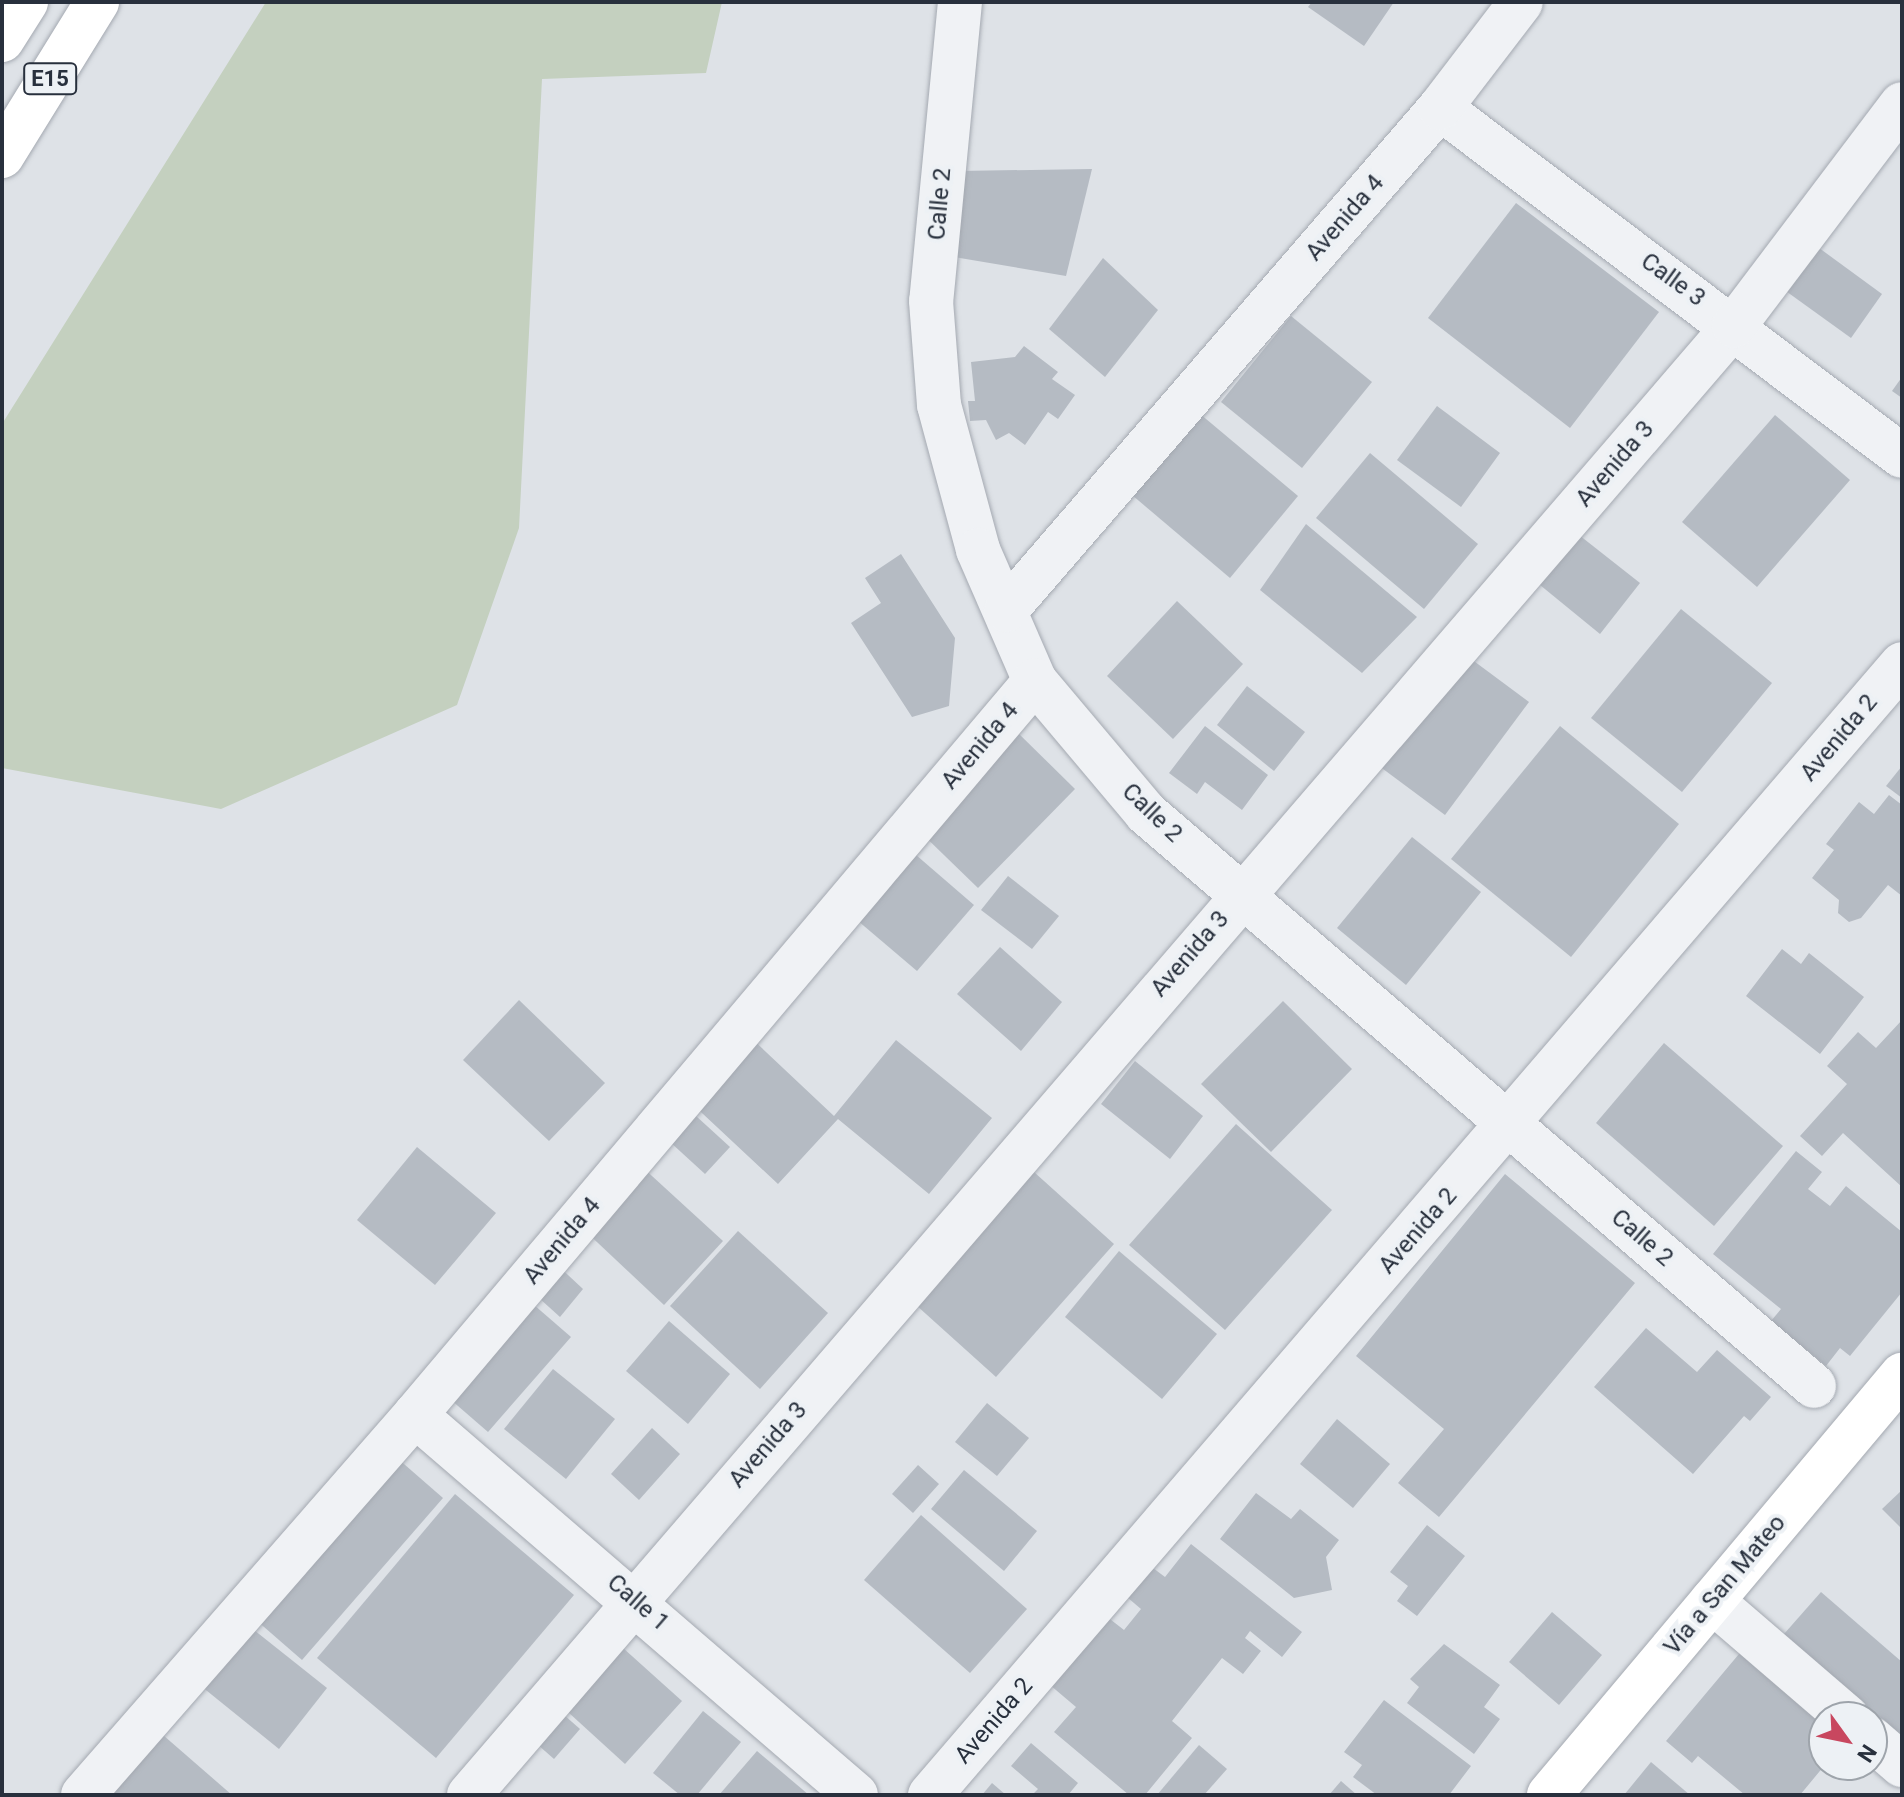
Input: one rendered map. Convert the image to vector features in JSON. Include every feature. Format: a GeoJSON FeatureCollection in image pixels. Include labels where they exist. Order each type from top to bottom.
{"type":"FeatureCollection","features":[{"type":"Feature","properties":{"kind":"main road","name":"E15"},"geometry":{"type":"LineString","coordinates":[[2,40],[26,2]]}},
{"type":"Feature","properties":{"kind":"main road","name":"E15"},"geometry":{"type":"LineString","coordinates":[[2,156],[97,2]]}},
{"type":"Feature","properties":{"kind":"main road","name":"Vía a San Mateo"},"geometry":{"type":"LineString","coordinates":[[1549,1795],[1902,1375]]}},
{"type":"Feature","properties":{"kind":"street","name":"Calle 2"},"geometry":{"type":"LineString","coordinates":[[960,2],[931,301],[939,405],[959,491],[1035,681],[1146,813],[1814,1386]]}},
{"type":"Feature","properties":{"kind":"street","name":"Avenida 4"},"geometry":{"type":"LineString","coordinates":[[1006,610],[1440,108],[1521,2]]}},
{"type":"Feature","properties":{"kind":"street","name":"Avenida 3"},"geometry":{"type":"LineString","coordinates":[[469,1795],[1242,893],[1734,326],[1902,104]]}},
{"type":"Feature","properties":{"kind":"street","name":"Calle 3"},"geometry":{"type":"LineString","coordinates":[[1440,108],[1734,326],[1902,456]]}},
{"type":"Feature","properties":{"kind":"street","name":"Avenida 2"},"geometry":{"type":"LineString","coordinates":[[930,1795],[1510,1124],[1902,664]]}},
{"type":"Feature","properties":{"kind":"street","name":"Avenida 4"},"geometry":{"type":"LineString","coordinates":[[83,1795],[415,1415],[1035,681]]}},
{"type":"Feature","properties":{"kind":"street","name":"Calle 1"},"geometry":{"type":"LineString","coordinates":[[415,1415],[635,1599],[856,1795]]}},
{"type":"Feature","properties":{"kind":"street"},"geometry":{"type":"LineString","coordinates":[[1712,1601],[1828,1701]]}},
{"type":"Feature","properties":{"kind":"green space"},"geometry":{"type":"Polygon","coordinates":[[[266,2],[722,2],[706,73],[542,79],[519,528],[457,705],[221,809],[2,768],[2,424],[266,2]]]}},
{"type":"Feature","properties":{"kind":"building"},"geometry":{"type":"Polygon","coordinates":[[[1312,2],[1394,2],[1364,46],[1308,7],[1312,2]]]}},
{"type":"Feature","properties":{"kind":"building"},"geometry":{"type":"Polygon","coordinates":[[[1092,169],[1066,276],[942,255],[958,171],[1092,169]]]}},
{"type":"Feature","properties":{"kind":"building"},"geometry":{"type":"Polygon","coordinates":[[[1516,203],[1659,312],[1570,428],[1428,318],[1516,203]]]}},
{"type":"Feature","properties":{"kind":"building"},"geometry":{"type":"Polygon","coordinates":[[[1815,245],[1882,294],[1851,338],[1783,289],[1815,245]]]}},
{"type":"Feature","properties":{"kind":"building"},"geometry":{"type":"Polygon","coordinates":[[[1103,258],[1158,310],[1105,377],[1049,329],[1103,258]]]}},
{"type":"Feature","properties":{"kind":"building"},"geometry":{"type":"Polygon","coordinates":[[[1291,316],[1372,382],[1302,468],[1221,402],[1291,316]]]}},
{"type":"Feature","properties":{"kind":"building"},"geometry":{"type":"Polygon","coordinates":[[[1024,346],[1058,372],[1052,379],[1075,395],[1058,419],[1048,412],[1025,445],[1009,433],[996,440],[986,420],[970,421],[968,401],[975,401],[971,362],[1015,357],[1024,346]]]}},
{"type":"Feature","properties":{"kind":"building"},"geometry":{"type":"Polygon","coordinates":[[[1902,377],[1902,398],[1892,391],[1902,377]]]}},
{"type":"Feature","properties":{"kind":"building"},"geometry":{"type":"Polygon","coordinates":[[[1187,403],[1298,496],[1230,578],[1119,484],[1187,403]]]}},
{"type":"Feature","properties":{"kind":"building"},"geometry":{"type":"Polygon","coordinates":[[[1437,406],[1500,453],[1461,507],[1397,460],[1437,406]]]}},
{"type":"Feature","properties":{"kind":"building"},"geometry":{"type":"Polygon","coordinates":[[[1775,415],[1850,480],[1757,587],[1682,522],[1775,415]]]}},
{"type":"Feature","properties":{"kind":"building"},"geometry":{"type":"Polygon","coordinates":[[[1370,453],[1478,544],[1424,609],[1316,518],[1370,453]]]}},
{"type":"Feature","properties":{"kind":"building"},"geometry":{"type":"Polygon","coordinates":[[[1306,524],[1417,617],[1362,673],[1260,590],[1306,524]]]}},
{"type":"Feature","properties":{"kind":"building"},"geometry":{"type":"Polygon","coordinates":[[[1579,535],[1640,583],[1600,634],[1540,585],[1579,535]]]}},
{"type":"Feature","properties":{"kind":"building"},"geometry":{"type":"Polygon","coordinates":[[[901,554],[955,638],[949,706],[912,717],[851,623],[881,603],[865,578],[901,554]]]}},
{"type":"Feature","properties":{"kind":"building"},"geometry":{"type":"Polygon","coordinates":[[[1177,601],[1243,664],[1173,739],[1107,676],[1177,601]]]}},
{"type":"Feature","properties":{"kind":"building"},"geometry":{"type":"Polygon","coordinates":[[[1681,609],[1772,683],[1682,792],[1591,718],[1681,609]]]}},
{"type":"Feature","properties":{"kind":"building"},"geometry":{"type":"Polygon","coordinates":[[[1459,650],[1529,702],[1445,815],[1375,763],[1459,650]]]}},
{"type":"Feature","properties":{"kind":"building"},"geometry":{"type":"Polygon","coordinates":[[[1247,686],[1305,732],[1274,771],[1217,725],[1247,686]]]}},
{"type":"Feature","properties":{"kind":"building"},"geometry":{"type":"Polygon","coordinates":[[[1010,725],[1075,789],[978,888],[913,825],[1010,725]]]}},
{"type":"Feature","properties":{"kind":"building"},"geometry":{"type":"Polygon","coordinates":[[[1205,726],[1268,775],[1242,810],[1205,782],[1197,794],[1169,773],[1205,726]]]}},
{"type":"Feature","properties":{"kind":"building"},"geometry":{"type":"Polygon","coordinates":[[[1560,726],[1679,824],[1571,957],[1451,859],[1560,726]]]}},
{"type":"Feature","properties":{"kind":"building"},"geometry":{"type":"Polygon","coordinates":[[[1902,766],[1902,798],[1886,786],[1902,766]]]}},
{"type":"Feature","properties":{"kind":"building"},"geometry":{"type":"Polygon","coordinates":[[[1889,795],[1902,805],[1902,896],[1888,885],[1861,918],[1849,922],[1838,913],[1839,900],[1812,878],[1834,850],[1826,844],[1859,802],[1874,814],[1889,795]]]}},
{"type":"Feature","properties":{"kind":"building"},"geometry":{"type":"Polygon","coordinates":[[[1412,837],[1481,892],[1406,985],[1337,928],[1412,837]]]}},
{"type":"Feature","properties":{"kind":"building"},"geometry":{"type":"Polygon","coordinates":[[[901,842],[974,905],[917,971],[844,909],[901,842]]]}},
{"type":"Feature","properties":{"kind":"building"},"geometry":{"type":"Polygon","coordinates":[[[1008,876],[1059,916],[1032,949],[981,910],[1008,876]]]}},
{"type":"Feature","properties":{"kind":"building"},"geometry":{"type":"Polygon","coordinates":[[[1000,947],[1062,1002],[1021,1051],[957,994],[1000,947]]]}},
{"type":"Feature","properties":{"kind":"building"},"geometry":{"type":"Polygon","coordinates":[[[1782,949],[1801,964],[1809,953],[1864,997],[1820,1054],[1746,996],[1782,949]]]}},
{"type":"Feature","properties":{"kind":"building"},"geometry":{"type":"Polygon","coordinates":[[[519,1000],[605,1083],[549,1141],[463,1060],[519,1000]]]}},
{"type":"Feature","properties":{"kind":"building"},"geometry":{"type":"Polygon","coordinates":[[[1283,1001],[1352,1069],[1271,1152],[1201,1084],[1283,1001]]]}},
{"type":"Feature","properties":{"kind":"building"},"geometry":{"type":"Polygon","coordinates":[[[1902,1020],[1902,1187],[1843,1133],[1822,1156],[1800,1136],[1847,1084],[1827,1066],[1858,1032],[1876,1048],[1902,1020]]]}},
{"type":"Feature","properties":{"kind":"building"},"geometry":{"type":"Polygon","coordinates":[[[747,1034],[834,1116],[896,1040],[992,1118],[929,1194],[838,1119],[778,1184],[687,1099],[747,1034]]]}},
{"type":"Feature","properties":{"kind":"building"},"geometry":{"type":"Polygon","coordinates":[[[1664,1043],[1783,1146],[1714,1226],[1596,1123],[1664,1043]]]}},
{"type":"Feature","properties":{"kind":"building"},"geometry":{"type":"Polygon","coordinates":[[[1135,1061],[1203,1116],[1170,1159],[1101,1104],[1135,1061]]]}},
{"type":"Feature","properties":{"kind":"building"},"geometry":{"type":"Polygon","coordinates":[[[684,1105],[730,1147],[705,1174],[658,1131],[684,1105]]]}},
{"type":"Feature","properties":{"kind":"building"},"geometry":{"type":"Polygon","coordinates":[[[1236,1124],[1332,1210],[1225,1330],[1129,1245],[1236,1124]]]}},
{"type":"Feature","properties":{"kind":"building"},"geometry":{"type":"Polygon","coordinates":[[[417,1147],[496,1213],[435,1285],[357,1220],[417,1147]]]}},
{"type":"Feature","properties":{"kind":"building"},"geometry":{"type":"Polygon","coordinates":[[[1796,1151],[1822,1172],[1808,1189],[1830,1206],[1846,1186],[1902,1232],[1902,1292],[1850,1356],[1840,1348],[1826,1366],[1771,1321],[1781,1309],[1713,1254],[1796,1151]]]}},
{"type":"Feature","properties":{"kind":"building"},"geometry":{"type":"Polygon","coordinates":[[[1024,1163],[1114,1244],[996,1377],[906,1296],[1024,1163]]]}},
{"type":"Feature","properties":{"kind":"building"},"geometry":{"type":"Polygon","coordinates":[[[640,1165],[723,1241],[664,1305],[582,1228],[640,1165]]]}},
{"type":"Feature","properties":{"kind":"building"},"geometry":{"type":"Polygon","coordinates":[[[1505,1174],[1635,1283],[1439,1517],[1398,1483],[1444,1429],[1356,1356],[1505,1174]]]}},
{"type":"Feature","properties":{"kind":"building"},"geometry":{"type":"Polygon","coordinates":[[[738,1231],[828,1313],[760,1389],[670,1306],[738,1231]]]}},
{"type":"Feature","properties":{"kind":"building"},"geometry":{"type":"Polygon","coordinates":[[[1119,1251],[1217,1334],[1162,1399],[1065,1317],[1119,1251]]]}},
{"type":"Feature","properties":{"kind":"building"},"geometry":{"type":"Polygon","coordinates":[[[553,1261],[583,1289],[560,1317],[529,1289],[553,1261]]]}},
{"type":"Feature","properties":{"kind":"building"},"geometry":{"type":"Polygon","coordinates":[[[526,1298],[571,1337],[488,1432],[443,1393],[526,1298]]]}},
{"type":"Feature","properties":{"kind":"building"},"geometry":{"type":"Polygon","coordinates":[[[669,1321],[730,1374],[688,1424],[626,1371],[669,1321]]]}},
{"type":"Feature","properties":{"kind":"building"},"geometry":{"type":"Polygon","coordinates":[[[1646,1328],[1697,1372],[1717,1350],[1771,1397],[1750,1421],[1744,1416],[1693,1474],[1594,1387],[1646,1328]]]}},
{"type":"Feature","properties":{"kind":"building"},"geometry":{"type":"Polygon","coordinates":[[[553,1369],[615,1419],[566,1479],[504,1429],[553,1369]]]}},
{"type":"Feature","properties":{"kind":"building"},"geometry":{"type":"Polygon","coordinates":[[[987,1403],[1029,1438],[997,1476],[955,1442],[987,1403]]]}},
{"type":"Feature","properties":{"kind":"building"},"geometry":{"type":"Polygon","coordinates":[[[1337,1419],[1390,1464],[1353,1508],[1300,1464],[1337,1419]]]}},
{"type":"Feature","properties":{"kind":"building"},"geometry":{"type":"Polygon","coordinates":[[[652,1428],[680,1454],[639,1500],[611,1474],[652,1428]]]}},
{"type":"Feature","properties":{"kind":"building"},"geometry":{"type":"Polygon","coordinates":[[[381,1444],[443,1498],[302,1660],[240,1606],[381,1444]]]}},
{"type":"Feature","properties":{"kind":"building"},"geometry":{"type":"Polygon","coordinates":[[[918,1465],[939,1484],[913,1513],[892,1494],[918,1465]]]}},
{"type":"Feature","properties":{"kind":"building"},"geometry":{"type":"Polygon","coordinates":[[[964,1470],[1037,1531],[1004,1571],[931,1509],[964,1470]]]}},
{"type":"Feature","properties":{"kind":"building"},"geometry":{"type":"Polygon","coordinates":[[[1902,1490],[1902,1529],[1882,1509],[1902,1490]]]}},
{"type":"Feature","properties":{"kind":"building"},"geometry":{"type":"Polygon","coordinates":[[[1256,1493],[1291,1519],[1300,1509],[1339,1540],[1326,1557],[1332,1590],[1294,1598],[1220,1539],[1256,1493]]]}},
{"type":"Feature","properties":{"kind":"building"},"geometry":{"type":"Polygon","coordinates":[[[455,1494],[574,1595],[436,1758],[317,1658],[455,1494]]]}},
{"type":"Feature","properties":{"kind":"building"},"geometry":{"type":"Polygon","coordinates":[[[921,1515],[1027,1609],[970,1673],[864,1580],[921,1515]]]}},
{"type":"Feature","properties":{"kind":"building"},"geometry":{"type":"Polygon","coordinates":[[[1427,1525],[1465,1556],[1417,1616],[1397,1601],[1408,1586],[1390,1572],[1427,1525]]]}},
{"type":"Feature","properties":{"kind":"building"},"geometry":{"type":"Polygon","coordinates":[[[1191,1544],[1302,1632],[1282,1657],[1250,1631],[1245,1638],[1261,1651],[1243,1674],[1222,1658],[1172,1721],[1192,1738],[1145,1795],[1129,1795],[1054,1732],[1076,1707],[1050,1685],[1106,1616],[1124,1630],[1141,1609],[1121,1592],[1145,1562],[1165,1577],[1191,1544]]]}},
{"type":"Feature","properties":{"kind":"building"},"geometry":{"type":"Polygon","coordinates":[[[1821,1592],[1902,1662],[1902,1736],[1888,1724],[1888,1701],[1862,1701],[1784,1634],[1821,1592]]]}},
{"type":"Feature","properties":{"kind":"building"},"geometry":{"type":"Polygon","coordinates":[[[1552,1612],[1602,1655],[1559,1705],[1509,1662],[1552,1612]]]}},
{"type":"Feature","properties":{"kind":"building"},"geometry":{"type":"Polygon","coordinates":[[[244,1622],[327,1688],[279,1749],[196,1682],[244,1622]]]}},
{"type":"Feature","properties":{"kind":"building"},"geometry":{"type":"Polygon","coordinates":[[[613,1639],[682,1701],[625,1764],[557,1702],[613,1639]]]}},
{"type":"Feature","properties":{"kind":"building"},"geometry":{"type":"Polygon","coordinates":[[[1444,1644],[1500,1685],[1484,1707],[1500,1719],[1474,1754],[1407,1703],[1419,1687],[1410,1679],[1444,1644]]]}},
{"type":"Feature","properties":{"kind":"building"},"geometry":{"type":"Polygon","coordinates":[[[1744,1648],[1808,1702],[1808,1781],[1812,1781],[1800,1795],[1745,1795],[1698,1756],[1692,1763],[1666,1741],[1744,1648]]]}},
{"type":"Feature","properties":{"kind":"building"},"geometry":{"type":"Polygon","coordinates":[[[547,1700],[580,1729],[554,1759],[521,1730],[547,1700]]]}},
{"type":"Feature","properties":{"kind":"building"},"geometry":{"type":"Polygon","coordinates":[[[1384,1700],[1471,1766],[1449,1795],[1377,1795],[1353,1777],[1362,1765],[1344,1752],[1384,1700]]]}},
{"type":"Feature","properties":{"kind":"building"},"geometry":{"type":"Polygon","coordinates":[[[703,1711],[741,1742],[697,1795],[680,1795],[653,1773],[703,1711]]]}},
{"type":"Feature","properties":{"kind":"building"},"geometry":{"type":"Polygon","coordinates":[[[148,1722],[232,1795],[103,1795],[148,1722]]]}},
{"type":"Feature","properties":{"kind":"building"},"geometry":{"type":"Polygon","coordinates":[[[1031,1743],[1078,1783],[1068,1795],[1032,1795],[1038,1789],[1011,1766],[1031,1743]]]}},
{"type":"Feature","properties":{"kind":"building"},"geometry":{"type":"Polygon","coordinates":[[[1199,1745],[1227,1769],[1204,1795],[1157,1795],[1199,1745]]]}},
{"type":"Feature","properties":{"kind":"building"},"geometry":{"type":"Polygon","coordinates":[[[757,1751],[809,1795],[719,1795],[757,1751]]]}},
{"type":"Feature","properties":{"kind":"building"},"geometry":{"type":"Polygon","coordinates":[[[1651,1762],[1690,1795],[1624,1795],[1651,1762]]]}},
{"type":"Feature","properties":{"kind":"building"},"geometry":{"type":"Polygon","coordinates":[[[1341,1781],[1357,1795],[1329,1795],[1341,1781]]]}},
{"type":"Feature","properties":{"kind":"building"},"geometry":{"type":"Polygon","coordinates":[[[992,1783],[1006,1795],[982,1795],[992,1783]]]}}]}
